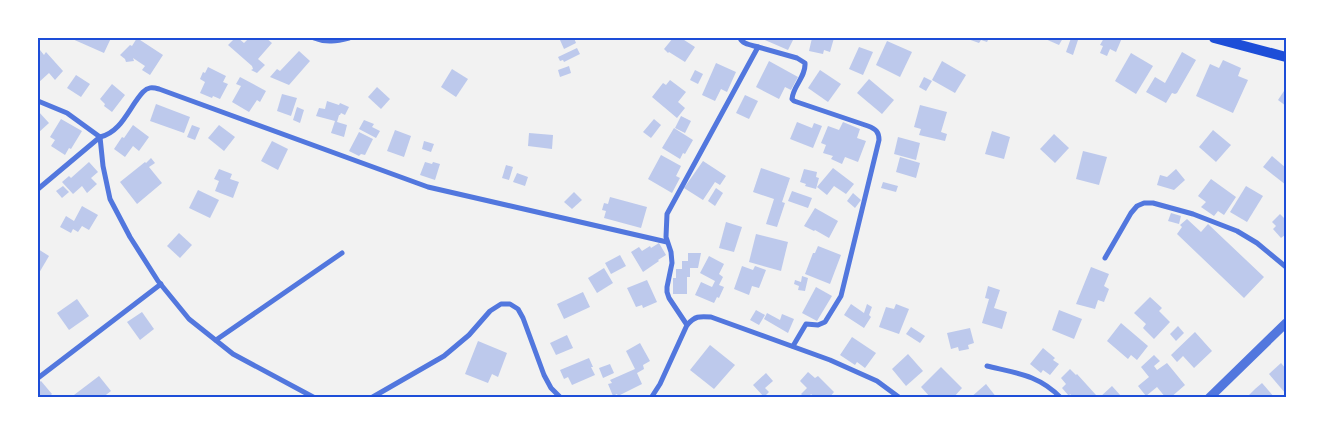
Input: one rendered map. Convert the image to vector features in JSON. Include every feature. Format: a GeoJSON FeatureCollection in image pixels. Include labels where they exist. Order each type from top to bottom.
{"type":"FeatureCollection","features":[{"type":"Feature","properties":{"kind":"main road"},"geometry":{"type":"LineString","coordinates":[[1214,38],[1286,56]]}},
{"type":"Feature","properties":{"kind":"street"},"geometry":{"type":"LineString","coordinates":[[314,38],[332,42],[349,38]]}},
{"type":"Feature","properties":{"kind":"street"},"geometry":{"type":"LineString","coordinates":[[740,38],[744,43],[797,58],[805,63],[806,69],[804,74],[792,94],[794,101],[873,127],[879,134],[841,296],[824,322],[806,324],[793,346]]}},
{"type":"Feature","properties":{"kind":"street"},"geometry":{"type":"LineString","coordinates":[[687,325],[669,298],[666,287],[672,263],[671,252],[667,242],[667,214],[758,47]]}},
{"type":"Feature","properties":{"kind":"street"},"geometry":{"type":"LineString","coordinates":[[38,189],[100,137],[113,132],[139,96],[152,87],[428,187],[667,242]]}},
{"type":"Feature","properties":{"kind":"street"},"geometry":{"type":"LineString","coordinates":[[38,101],[67,113],[100,137],[103,166],[110,199],[130,237],[160,284],[189,319],[233,354],[315,398]]}},
{"type":"Feature","properties":{"kind":"street"},"geometry":{"type":"LineString","coordinates":[[1104,258],[1131,213],[1144,202],[1193,214],[1237,231],[1257,242],[1286,267]]}},
{"type":"Feature","properties":{"kind":"street"},"geometry":{"type":"LineString","coordinates":[[216,340],[342,253]]}},
{"type":"Feature","properties":{"kind":"street"},"geometry":{"type":"LineString","coordinates":[[38,378],[160,284]]}},
{"type":"Feature","properties":{"kind":"street"},"geometry":{"type":"LineString","coordinates":[[371,398],[444,356],[469,335],[490,311],[501,304],[510,304],[518,309],[544,375],[551,388],[561,398]]}},
{"type":"Feature","properties":{"kind":"street"},"geometry":{"type":"LineString","coordinates":[[651,398],[660,384],[687,325],[693,318],[702,316],[710,317],[830,360],[877,381],[900,398]]}},
{"type":"Feature","properties":{"kind":"street"},"geometry":{"type":"LineString","coordinates":[[1208,398],[1286,325]]}},
{"type":"Feature","properties":{"kind":"street"},"geometry":{"type":"LineString","coordinates":[[987,366],[1037,380],[1049,386],[1061,398]]}},
{"type":"Feature","properties":{"kind":"building"},"geometry":{"type":"Polygon","coordinates":[[[70,38],[111,38],[104,53],[70,38]]]}},
{"type":"Feature","properties":{"kind":"building"},"geometry":{"type":"Polygon","coordinates":[[[137,38],[163,55],[150,75],[142,70],[145,66],[133,58],[134,61],[126,62],[120,55],[130,45],[132,46],[137,38]]]}},
{"type":"Feature","properties":{"kind":"building"},"geometry":{"type":"Polygon","coordinates":[[[235,38],[244,43],[249,38],[266,38],[272,43],[258,59],[265,65],[257,73],[251,70],[253,69],[252,66],[228,45],[235,38]]]}},
{"type":"Feature","properties":{"kind":"building"},"geometry":{"type":"Polygon","coordinates":[[[555,38],[574,38],[576,43],[564,49],[560,40],[555,38]]]}},
{"type":"Feature","properties":{"kind":"building"},"geometry":{"type":"Polygon","coordinates":[[[673,38],[681,38],[695,47],[685,62],[664,49],[673,38]]]}},
{"type":"Feature","properties":{"kind":"building"},"geometry":{"type":"Polygon","coordinates":[[[760,38],[794,38],[788,50],[760,38]]]}},
{"type":"Feature","properties":{"kind":"building"},"geometry":{"type":"Polygon","coordinates":[[[812,38],[834,38],[830,52],[824,50],[823,54],[809,51],[812,38]]]}},
{"type":"Feature","properties":{"kind":"building"},"geometry":{"type":"Polygon","coordinates":[[[965,38],[989,38],[987,42],[981,40],[979,43],[965,38]]]}},
{"type":"Feature","properties":{"kind":"building"},"geometry":{"type":"Polygon","coordinates":[[[1043,38],[1063,38],[1059,45],[1043,38]]]}},
{"type":"Feature","properties":{"kind":"building"},"geometry":{"type":"Polygon","coordinates":[[[1071,38],[1078,40],[1073,55],[1066,52],[1071,38]]]}},
{"type":"Feature","properties":{"kind":"building"},"geometry":{"type":"Polygon","coordinates":[[[1104,38],[1122,38],[1116,52],[1110,49],[1107,56],[1100,53],[1103,46],[1100,45],[1104,38]]]}},
{"type":"Feature","properties":{"kind":"building"},"geometry":{"type":"Polygon","coordinates":[[[887,41],[912,52],[900,77],[876,65],[887,41]]]}},
{"type":"Feature","properties":{"kind":"building"},"geometry":{"type":"Polygon","coordinates":[[[859,47],[873,52],[863,75],[849,69],[859,47]]]}},
{"type":"Feature","properties":{"kind":"building"},"geometry":{"type":"Polygon","coordinates":[[[577,48],[580,54],[564,62],[563,60],[560,61],[558,57],[577,48]]]}},
{"type":"Feature","properties":{"kind":"building"},"geometry":{"type":"Polygon","coordinates":[[[40,50],[44,55],[46,52],[63,71],[55,80],[49,73],[38,83],[38,51],[40,50]]]}},
{"type":"Feature","properties":{"kind":"building"},"geometry":{"type":"Polygon","coordinates":[[[299,51],[310,61],[289,85],[270,77],[277,69],[280,71],[299,51]]]}},
{"type":"Feature","properties":{"kind":"building"},"geometry":{"type":"Polygon","coordinates":[[[1182,52],[1196,60],[1177,93],[1172,93],[1166,103],[1146,92],[1155,77],[1165,83],[1182,52]]]}},
{"type":"Feature","properties":{"kind":"building"},"geometry":{"type":"Polygon","coordinates":[[[1131,53],[1153,66],[1136,94],[1115,81],[1131,53]]]}},
{"type":"Feature","properties":{"kind":"building"},"geometry":{"type":"Polygon","coordinates":[[[1223,60],[1241,68],[1238,76],[1248,80],[1233,113],[1196,96],[1210,64],[1219,68],[1223,60]]]}},
{"type":"Feature","properties":{"kind":"building"},"geometry":{"type":"Polygon","coordinates":[[[769,61],[798,77],[791,90],[785,87],[779,99],[756,87],[769,61]]]}},
{"type":"Feature","properties":{"kind":"building"},"geometry":{"type":"Polygon","coordinates":[[[942,61],[966,75],[955,93],[932,80],[942,61]]]}},
{"type":"Feature","properties":{"kind":"building"},"geometry":{"type":"Polygon","coordinates":[[[716,63],[736,72],[727,92],[721,89],[715,101],[702,95],[716,63]]]}},
{"type":"Feature","properties":{"kind":"building"},"geometry":{"type":"Polygon","coordinates":[[[569,66],[571,73],[560,77],[558,70],[569,66]]]}},
{"type":"Feature","properties":{"kind":"building"},"geometry":{"type":"Polygon","coordinates":[[[208,67],[226,76],[223,82],[228,84],[220,99],[200,93],[205,82],[200,79],[208,67]]]}},
{"type":"Feature","properties":{"kind":"building"},"geometry":{"type":"Polygon","coordinates":[[[452,69],[468,79],[456,97],[441,87],[452,69]]]}},
{"type":"Feature","properties":{"kind":"building"},"geometry":{"type":"Polygon","coordinates":[[[695,70],[703,74],[698,84],[690,80],[695,70]]]}},
{"type":"Feature","properties":{"kind":"building"},"geometry":{"type":"Polygon","coordinates":[[[820,70],[841,84],[828,102],[808,88],[820,70]]]}},
{"type":"Feature","properties":{"kind":"building"},"geometry":{"type":"Polygon","coordinates":[[[76,75],[90,84],[81,97],[67,88],[76,75]]]}},
{"type":"Feature","properties":{"kind":"building"},"geometry":{"type":"Polygon","coordinates":[[[240,77],[266,91],[260,102],[257,100],[249,112],[232,102],[241,86],[236,84],[240,77]]]}},
{"type":"Feature","properties":{"kind":"building"},"geometry":{"type":"Polygon","coordinates":[[[924,77],[932,81],[926,91],[919,87],[924,77]]]}},
{"type":"Feature","properties":{"kind":"building"},"geometry":{"type":"Polygon","coordinates":[[[869,79],[894,100],[882,114],[857,93],[869,79]]]}},
{"type":"Feature","properties":{"kind":"building"},"geometry":{"type":"Polygon","coordinates":[[[670,80],[686,92],[678,102],[685,108],[677,118],[652,97],[663,83],[666,85],[670,80]]]}},
{"type":"Feature","properties":{"kind":"building"},"geometry":{"type":"Polygon","coordinates":[[[112,84],[125,95],[112,112],[104,106],[105,104],[100,99],[112,84]]]}},
{"type":"Feature","properties":{"kind":"building"},"geometry":{"type":"Polygon","coordinates":[[[377,87],[390,99],[381,109],[368,97],[377,87]]]}},
{"type":"Feature","properties":{"kind":"building"},"geometry":{"type":"Polygon","coordinates":[[[1286,88],[1286,106],[1278,100],[1286,88]]]}},
{"type":"Feature","properties":{"kind":"building"},"geometry":{"type":"Polygon","coordinates":[[[282,94],[297,98],[291,116],[277,111],[282,94]]]}},
{"type":"Feature","properties":{"kind":"building"},"geometry":{"type":"Polygon","coordinates":[[[745,95],[758,101],[749,119],[736,113],[745,95]]]}},
{"type":"Feature","properties":{"kind":"building"},"geometry":{"type":"Polygon","coordinates":[[[327,101],[349,107],[345,115],[341,113],[339,115],[337,122],[347,125],[344,137],[331,133],[335,121],[316,116],[319,108],[325,109],[327,101]]]}},
{"type":"Feature","properties":{"kind":"building"},"geometry":{"type":"Polygon","coordinates":[[[156,104],[190,117],[184,133],[150,121],[156,104]]]}},
{"type":"Feature","properties":{"kind":"building"},"geometry":{"type":"Polygon","coordinates":[[[920,105],[947,112],[941,132],[947,134],[945,141],[919,135],[921,129],[914,127],[920,105]]]}},
{"type":"Feature","properties":{"kind":"building"},"geometry":{"type":"Polygon","coordinates":[[[297,107],[304,110],[300,123],[293,120],[297,107]]]}},
{"type":"Feature","properties":{"kind":"building"},"geometry":{"type":"Polygon","coordinates":[[[38,111],[49,123],[38,133],[38,111]]]}},
{"type":"Feature","properties":{"kind":"building"},"geometry":{"type":"Polygon","coordinates":[[[681,116],[691,121],[685,133],[675,128],[681,116]]]}},
{"type":"Feature","properties":{"kind":"building"},"geometry":{"type":"Polygon","coordinates":[[[61,119],[82,131],[65,155],[51,146],[55,140],[50,137],[61,119]]]}},
{"type":"Feature","properties":{"kind":"building"},"geometry":{"type":"Polygon","coordinates":[[[654,119],[661,125],[651,138],[643,132],[654,119]]]}},
{"type":"Feature","properties":{"kind":"building"},"geometry":{"type":"Polygon","coordinates":[[[364,120],[374,124],[372,127],[380,131],[376,138],[359,129],[364,120]]]}},
{"type":"Feature","properties":{"kind":"building"},"geometry":{"type":"Polygon","coordinates":[[[797,122],[812,128],[814,123],[822,126],[813,148],[790,139],[797,122]]]}},
{"type":"Feature","properties":{"kind":"building"},"geometry":{"type":"Polygon","coordinates":[[[843,122],[860,129],[857,138],[866,141],[858,162],[845,157],[842,164],[831,159],[833,156],[823,153],[826,145],[821,143],[828,126],[839,130],[843,122]]]}},
{"type":"Feature","properties":{"kind":"building"},"geometry":{"type":"Polygon","coordinates":[[[133,125],[149,137],[139,151],[133,146],[125,157],[114,149],[133,125]]]}},
{"type":"Feature","properties":{"kind":"building"},"geometry":{"type":"Polygon","coordinates":[[[192,125],[200,128],[195,140],[187,137],[192,125]]]}},
{"type":"Feature","properties":{"kind":"building"},"geometry":{"type":"Polygon","coordinates":[[[219,125],[235,137],[224,151],[208,138],[219,125]]]}},
{"type":"Feature","properties":{"kind":"building"},"geometry":{"type":"Polygon","coordinates":[[[674,128],[693,140],[680,159],[662,148],[674,128]]]}},
{"type":"Feature","properties":{"kind":"building"},"geometry":{"type":"Polygon","coordinates":[[[395,130],[411,136],[404,157],[387,151],[395,130]]]}},
{"type":"Feature","properties":{"kind":"building"},"geometry":{"type":"Polygon","coordinates":[[[1213,130],[1231,145],[1216,162],[1199,147],[1213,130]]]}},
{"type":"Feature","properties":{"kind":"building"},"geometry":{"type":"Polygon","coordinates":[[[992,131],[1010,137],[1004,159],[985,154],[992,131]]]}},
{"type":"Feature","properties":{"kind":"building"},"geometry":{"type":"Polygon","coordinates":[[[359,132],[373,139],[365,155],[361,154],[359,156],[349,151],[359,132]]]}},
{"type":"Feature","properties":{"kind":"building"},"geometry":{"type":"Polygon","coordinates":[[[529,133],[553,135],[552,149],[528,146],[529,133]]]}},
{"type":"Feature","properties":{"kind":"building"},"geometry":{"type":"Polygon","coordinates":[[[1054,134],[1069,148],[1055,163],[1040,149],[1054,134]]]}},
{"type":"Feature","properties":{"kind":"building"},"geometry":{"type":"Polygon","coordinates":[[[898,137],[920,143],[916,160],[894,154],[898,137]]]}},
{"type":"Feature","properties":{"kind":"building"},"geometry":{"type":"Polygon","coordinates":[[[272,141],[288,149],[278,170],[261,161],[272,141]]]}},
{"type":"Feature","properties":{"kind":"building"},"geometry":{"type":"Polygon","coordinates":[[[424,141],[434,144],[431,152],[422,149],[424,141]]]}},
{"type":"Feature","properties":{"kind":"building"},"geometry":{"type":"Polygon","coordinates":[[[1083,151],[1107,157],[1099,185],[1076,179],[1083,151]]]}},
{"type":"Feature","properties":{"kind":"building"},"geometry":{"type":"Polygon","coordinates":[[[661,155],[681,166],[676,176],[680,178],[672,193],[648,179],[661,155]]]}},
{"type":"Feature","properties":{"kind":"building"},"geometry":{"type":"Polygon","coordinates":[[[1272,156],[1286,168],[1286,185],[1263,167],[1272,156]]]}},
{"type":"Feature","properties":{"kind":"building"},"geometry":{"type":"Polygon","coordinates":[[[900,157],[920,163],[916,178],[896,172],[900,157]]]}},
{"type":"Feature","properties":{"kind":"building"},"geometry":{"type":"Polygon","coordinates":[[[151,158],[155,163],[149,167],[162,183],[137,204],[120,182],[151,158]]]}},
{"type":"Feature","properties":{"kind":"building"},"geometry":{"type":"Polygon","coordinates":[[[703,161],[726,176],[720,185],[715,182],[703,200],[684,188],[703,161]]]}},
{"type":"Feature","properties":{"kind":"building"},"geometry":{"type":"Polygon","coordinates":[[[89,162],[98,172],[91,178],[97,184],[87,193],[82,186],[73,194],[62,182],[69,176],[71,178],[89,162]]]}},
{"type":"Feature","properties":{"kind":"building"},"geometry":{"type":"Polygon","coordinates":[[[425,162],[440,164],[435,180],[420,175],[425,162]]]}},
{"type":"Feature","properties":{"kind":"building"},"geometry":{"type":"Polygon","coordinates":[[[506,165],[513,167],[509,180],[502,178],[506,165]]]}},
{"type":"Feature","properties":{"kind":"building"},"geometry":{"type":"Polygon","coordinates":[[[761,168],[790,178],[782,202],[785,203],[777,227],[766,224],[774,199],[753,192],[761,168]]]}},
{"type":"Feature","properties":{"kind":"building"},"geometry":{"type":"Polygon","coordinates":[[[833,168],[854,184],[846,194],[834,186],[827,195],[817,187],[833,168]]]}},
{"type":"Feature","properties":{"kind":"building"},"geometry":{"type":"Polygon","coordinates":[[[219,169],[232,174],[230,179],[239,182],[233,198],[215,191],[219,181],[214,179],[219,169]]]}},
{"type":"Feature","properties":{"kind":"building"},"geometry":{"type":"Polygon","coordinates":[[[804,169],[817,172],[816,177],[819,178],[816,189],[805,186],[806,184],[800,182],[804,169]]]}},
{"type":"Feature","properties":{"kind":"building"},"geometry":{"type":"Polygon","coordinates":[[[1176,169],[1185,180],[1174,190],[1157,185],[1160,175],[1167,177],[1176,169]]]}},
{"type":"Feature","properties":{"kind":"building"},"geometry":{"type":"Polygon","coordinates":[[[517,173],[528,177],[525,186],[513,182],[517,173]]]}},
{"type":"Feature","properties":{"kind":"building"},"geometry":{"type":"Polygon","coordinates":[[[1211,179],[1236,197],[1224,215],[1218,211],[1214,216],[1201,207],[1206,202],[1198,196],[1211,179]]]}},
{"type":"Feature","properties":{"kind":"building"},"geometry":{"type":"Polygon","coordinates":[[[883,182],[898,186],[896,192],[881,188],[883,182]]]}},
{"type":"Feature","properties":{"kind":"building"},"geometry":{"type":"Polygon","coordinates":[[[63,186],[69,192],[62,198],[56,191],[63,186]]]}},
{"type":"Feature","properties":{"kind":"building"},"geometry":{"type":"Polygon","coordinates":[[[1246,186],[1263,196],[1247,222],[1230,212],[1246,186]]]}},
{"type":"Feature","properties":{"kind":"building"},"geometry":{"type":"Polygon","coordinates":[[[716,188],[723,193],[715,206],[708,201],[716,188]]]}},
{"type":"Feature","properties":{"kind":"building"},"geometry":{"type":"Polygon","coordinates":[[[198,190],[219,200],[210,218],[189,208],[198,190]]]}},
{"type":"Feature","properties":{"kind":"building"},"geometry":{"type":"Polygon","coordinates":[[[792,191],[812,198],[808,208],[788,201],[792,191]]]}},
{"type":"Feature","properties":{"kind":"building"},"geometry":{"type":"Polygon","coordinates":[[[574,192],[582,200],[572,209],[564,202],[574,192]]]}},
{"type":"Feature","properties":{"kind":"building"},"geometry":{"type":"Polygon","coordinates":[[[853,193],[861,200],[855,208],[847,201],[853,193]]]}},
{"type":"Feature","properties":{"kind":"building"},"geometry":{"type":"Polygon","coordinates":[[[610,197],[647,207],[641,228],[604,218],[606,211],[602,210],[604,203],[608,204],[610,197]]]}},
{"type":"Feature","properties":{"kind":"building"},"geometry":{"type":"Polygon","coordinates":[[[82,206],[98,215],[89,230],[82,226],[78,232],[73,229],[71,233],[60,227],[66,216],[74,221],[82,206]]]}},
{"type":"Feature","properties":{"kind":"building"},"geometry":{"type":"Polygon","coordinates":[[[815,208],[838,221],[829,238],[804,226],[815,208]]]}},
{"type":"Feature","properties":{"kind":"building"},"geometry":{"type":"Polygon","coordinates":[[[1171,213],[1181,216],[1179,224],[1168,221],[1171,213]]]}},
{"type":"Feature","properties":{"kind":"building"},"geometry":{"type":"Polygon","coordinates":[[[1280,214],[1284,218],[1286,216],[1286,236],[1281,238],[1273,229],[1276,226],[1272,222],[1280,214]]]}},
{"type":"Feature","properties":{"kind":"building"},"geometry":{"type":"Polygon","coordinates":[[[1187,219],[1201,232],[1208,224],[1264,277],[1244,298],[1177,234],[1182,227],[1180,225],[1187,219]]]}},
{"type":"Feature","properties":{"kind":"building"},"geometry":{"type":"Polygon","coordinates":[[[726,222],[742,227],[734,252],[719,248],[726,222]]]}},
{"type":"Feature","properties":{"kind":"building"},"geometry":{"type":"Polygon","coordinates":[[[179,233],[192,245],[180,258],[167,246],[179,233]]]}},
{"type":"Feature","properties":{"kind":"building"},"geometry":{"type":"Polygon","coordinates":[[[756,234],[788,242],[781,271],[749,262],[756,234]]]}},
{"type":"Feature","properties":{"kind":"building"},"geometry":{"type":"Polygon","coordinates":[[[659,243],[666,255],[643,272],[631,252],[639,247],[642,251],[659,243]]]}},
{"type":"Feature","properties":{"kind":"building"},"geometry":{"type":"Polygon","coordinates":[[[818,246],[841,255],[830,284],[805,274],[813,253],[815,253],[818,246]]]}},
{"type":"Feature","properties":{"kind":"building"},"geometry":{"type":"Polygon","coordinates":[[[38,249],[49,256],[39,273],[38,272],[38,249]]]}},
{"type":"Feature","properties":{"kind":"building"},"geometry":{"type":"Polygon","coordinates":[[[688,253],[701,253],[698,268],[690,268],[690,277],[687,277],[687,294],[673,294],[673,278],[676,278],[676,269],[682,269],[682,261],[688,261],[688,253]]]}},
{"type":"Feature","properties":{"kind":"building"},"geometry":{"type":"Polygon","coordinates":[[[620,255],[626,266],[611,274],[605,263],[620,255]]]}},
{"type":"Feature","properties":{"kind":"building"},"geometry":{"type":"Polygon","coordinates":[[[709,256],[724,264],[719,274],[723,277],[719,285],[724,287],[719,298],[717,297],[714,303],[695,295],[701,282],[712,287],[715,281],[700,273],[709,256]]]}},
{"type":"Feature","properties":{"kind":"building"},"geometry":{"type":"Polygon","coordinates":[[[742,266],[753,270],[755,266],[766,270],[759,288],[752,286],[749,295],[734,289],[742,266]]]}},
{"type":"Feature","properties":{"kind":"building"},"geometry":{"type":"Polygon","coordinates":[[[1091,267],[1109,274],[1104,286],[1109,289],[1104,302],[1098,300],[1095,309],[1076,304],[1091,267]]]}},
{"type":"Feature","properties":{"kind":"building"},"geometry":{"type":"Polygon","coordinates":[[[604,268],[613,283],[597,293],[588,278],[604,268]]]}},
{"type":"Feature","properties":{"kind":"building"},"geometry":{"type":"Polygon","coordinates":[[[802,276],[808,278],[805,291],[798,290],[799,286],[794,284],[795,280],[801,282],[802,276]]]}},
{"type":"Feature","properties":{"kind":"building"},"geometry":{"type":"Polygon","coordinates":[[[647,280],[657,302],[643,308],[642,305],[636,307],[627,288],[647,280]]]}},
{"type":"Feature","properties":{"kind":"building"},"geometry":{"type":"Polygon","coordinates":[[[988,286],[1000,290],[994,308],[1007,312],[1002,329],[982,323],[989,299],[985,298],[988,286]]]}},
{"type":"Feature","properties":{"kind":"building"},"geometry":{"type":"Polygon","coordinates":[[[816,287],[832,296],[817,321],[802,313],[816,287]]]}},
{"type":"Feature","properties":{"kind":"building"},"geometry":{"type":"Polygon","coordinates":[[[583,292],[590,307],[564,319],[557,304],[583,292]]]}},
{"type":"Feature","properties":{"kind":"building"},"geometry":{"type":"Polygon","coordinates":[[[1150,297],[1162,308],[1159,311],[1170,322],[1154,339],[1143,328],[1146,324],[1134,313],[1150,297]]]}},
{"type":"Feature","properties":{"kind":"building"},"geometry":{"type":"Polygon","coordinates":[[[77,299],[89,316],[69,330],[57,313],[77,299]]]}},
{"type":"Feature","properties":{"kind":"building"},"geometry":{"type":"Polygon","coordinates":[[[851,304],[864,313],[867,304],[872,307],[869,315],[871,317],[864,328],[844,315],[851,304]]]}},
{"type":"Feature","properties":{"kind":"building"},"geometry":{"type":"Polygon","coordinates":[[[896,304],[909,309],[899,334],[879,327],[886,307],[894,309],[896,304]]]}},
{"type":"Feature","properties":{"kind":"building"},"geometry":{"type":"Polygon","coordinates":[[[756,310],[765,315],[759,325],[750,320],[756,310]]]}},
{"type":"Feature","properties":{"kind":"building"},"geometry":{"type":"Polygon","coordinates":[[[1059,310],[1082,319],[1074,339],[1052,330],[1059,310]]]}},
{"type":"Feature","properties":{"kind":"building"},"geometry":{"type":"Polygon","coordinates":[[[142,312],[154,329],[140,340],[127,322],[142,312]]]}},
{"type":"Feature","properties":{"kind":"building"},"geometry":{"type":"Polygon","coordinates":[[[767,313],[780,320],[782,314],[794,319],[788,333],[764,319],[767,313]]]}},
{"type":"Feature","properties":{"kind":"building"},"geometry":{"type":"Polygon","coordinates":[[[1121,323],[1148,346],[1137,360],[1131,355],[1128,359],[1107,341],[1121,323]]]}},
{"type":"Feature","properties":{"kind":"building"},"geometry":{"type":"Polygon","coordinates":[[[1178,326],[1184,333],[1176,341],[1170,334],[1178,326]]]}},
{"type":"Feature","properties":{"kind":"building"},"geometry":{"type":"Polygon","coordinates":[[[911,327],[925,336],[920,343],[906,334],[911,327]]]}},
{"type":"Feature","properties":{"kind":"building"},"geometry":{"type":"Polygon","coordinates":[[[970,328],[974,343],[968,345],[969,349],[959,351],[958,347],[951,349],[947,333],[970,328]]]}},
{"type":"Feature","properties":{"kind":"building"},"geometry":{"type":"Polygon","coordinates":[[[1195,332],[1212,351],[1194,368],[1183,356],[1177,362],[1171,355],[1195,332]]]}},
{"type":"Feature","properties":{"kind":"building"},"geometry":{"type":"Polygon","coordinates":[[[567,335],[573,348],[556,355],[550,343],[567,335]]]}},
{"type":"Feature","properties":{"kind":"building"},"geometry":{"type":"Polygon","coordinates":[[[852,337],[876,353],[865,368],[857,362],[855,365],[840,355],[852,337]]]}},
{"type":"Feature","properties":{"kind":"building"},"geometry":{"type":"Polygon","coordinates":[[[478,341],[507,353],[498,377],[492,374],[488,383],[465,374],[478,341]]]}},
{"type":"Feature","properties":{"kind":"building"},"geometry":{"type":"Polygon","coordinates":[[[640,343],[650,361],[643,365],[644,369],[637,373],[642,384],[618,396],[617,394],[613,396],[608,384],[612,383],[610,380],[635,369],[626,351],[640,343]]]}},
{"type":"Feature","properties":{"kind":"building"},"geometry":{"type":"Polygon","coordinates":[[[710,345],[735,365],[714,389],[690,370],[710,345]]]}},
{"type":"Feature","properties":{"kind":"building"},"geometry":{"type":"Polygon","coordinates":[[[1043,348],[1059,364],[1050,375],[1043,370],[1041,373],[1030,364],[1043,348]]]}},
{"type":"Feature","properties":{"kind":"building"},"geometry":{"type":"Polygon","coordinates":[[[908,354],[923,371],[906,386],[892,369],[908,354]]]}},
{"type":"Feature","properties":{"kind":"building"},"geometry":{"type":"Polygon","coordinates":[[[1154,355],[1160,361],[1154,366],[1157,370],[1167,363],[1185,385],[1170,398],[1166,398],[1157,387],[1146,396],[1138,386],[1149,377],[1141,367],[1154,355]]]}},
{"type":"Feature","properties":{"kind":"building"},"geometry":{"type":"Polygon","coordinates":[[[589,358],[595,375],[572,385],[568,377],[564,379],[560,370],[589,358]]]}},
{"type":"Feature","properties":{"kind":"building"},"geometry":{"type":"Polygon","coordinates":[[[1281,363],[1286,369],[1286,394],[1269,374],[1281,363]]]}},
{"type":"Feature","properties":{"kind":"building"},"geometry":{"type":"Polygon","coordinates":[[[610,364],[614,373],[603,378],[599,368],[610,364]]]}},
{"type":"Feature","properties":{"kind":"building"},"geometry":{"type":"Polygon","coordinates":[[[941,367],[962,388],[953,398],[931,398],[921,387],[941,367]]]}},
{"type":"Feature","properties":{"kind":"building"},"geometry":{"type":"Polygon","coordinates":[[[1070,369],[1096,395],[1093,398],[1074,398],[1070,394],[1069,396],[1062,388],[1066,384],[1061,378],[1070,369]]]}},
{"type":"Feature","properties":{"kind":"building"},"geometry":{"type":"Polygon","coordinates":[[[808,372],[815,378],[818,376],[834,392],[829,398],[815,398],[811,394],[808,398],[805,398],[801,394],[807,388],[800,381],[808,372]]]}},
{"type":"Feature","properties":{"kind":"building"},"geometry":{"type":"Polygon","coordinates":[[[766,373],[773,381],[765,388],[769,392],[764,397],[753,385],[766,373]]]}},
{"type":"Feature","properties":{"kind":"building"},"geometry":{"type":"Polygon","coordinates":[[[99,376],[111,391],[102,398],[75,398],[74,395],[99,376]]]}},
{"type":"Feature","properties":{"kind":"building"},"geometry":{"type":"Polygon","coordinates":[[[41,381],[52,394],[48,398],[38,398],[38,383],[41,381]]]}},
{"type":"Feature","properties":{"kind":"building"},"geometry":{"type":"Polygon","coordinates":[[[1262,383],[1275,398],[1246,398],[1255,389],[1262,383]]]}},
{"type":"Feature","properties":{"kind":"building"},"geometry":{"type":"Polygon","coordinates":[[[986,384],[997,398],[970,398],[986,384]]]}},
{"type":"Feature","properties":{"kind":"building"},"geometry":{"type":"Polygon","coordinates":[[[1112,386],[1121,396],[1120,398],[1099,398],[1112,386]]]}}]}
